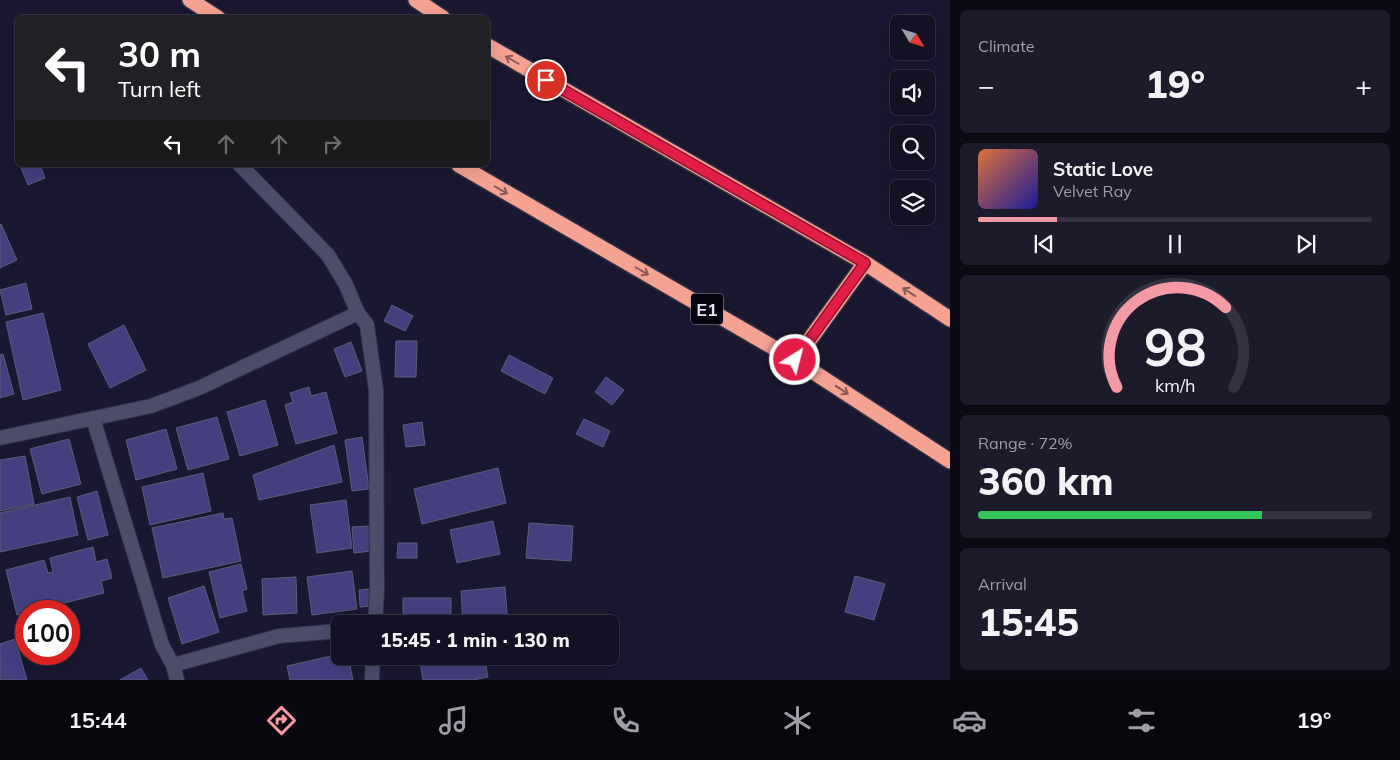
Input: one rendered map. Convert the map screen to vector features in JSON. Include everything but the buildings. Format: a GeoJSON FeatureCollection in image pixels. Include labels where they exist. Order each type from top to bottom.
{"type":"FeatureCollection","features":[{"type":"Feature","properties":{"kind":"highway"},"geometry":{"type":"LineString","coordinates":[[416,0],[439,15]]}},
{"type":"Feature","properties":{"kind":"highway"},"geometry":{"type":"LineString","coordinates":[[196,8],[211,15]]}},
{"type":"Feature","properties":{"kind":"highway"},"geometry":{"type":"LineString","coordinates":[[490,47],[865,263],[950,319]]}},
{"type":"Feature","properties":{"kind":"highway","name":"E1"},"geometry":{"type":"LineString","coordinates":[[462,167],[795,360],[950,461]]}},
{"type":"Feature","properties":{"kind":"highway"},"geometry":{"type":"LineString","coordinates":[[795,360],[865,263]]}},
{"type":"Feature","properties":{"kind":"street"},"geometry":{"type":"LineString","coordinates":[[242,167],[328,255],[345,283],[358,313],[367,326],[376,390],[376,615]]}},
{"type":"Feature","properties":{"kind":"street"},"geometry":{"type":"LineString","coordinates":[[0,438],[151,406],[191,391],[358,313]]}},
{"type":"Feature","properties":{"kind":"street"},"geometry":{"type":"LineString","coordinates":[[92,418],[162,645],[173,666],[177,680]]}},
{"type":"Feature","properties":{"kind":"street"},"geometry":{"type":"LineString","coordinates":[[173,666],[279,636],[331,632]]}},
{"type":"Feature","properties":{"kind":"street"},"geometry":{"type":"LineString","coordinates":[[372,680],[373,665]]}},
{"type":"Feature","properties":{"kind":"route"},"geometry":{"type":"LineString","coordinates":[[546,80],[865,263],[795,360]]}}]}
